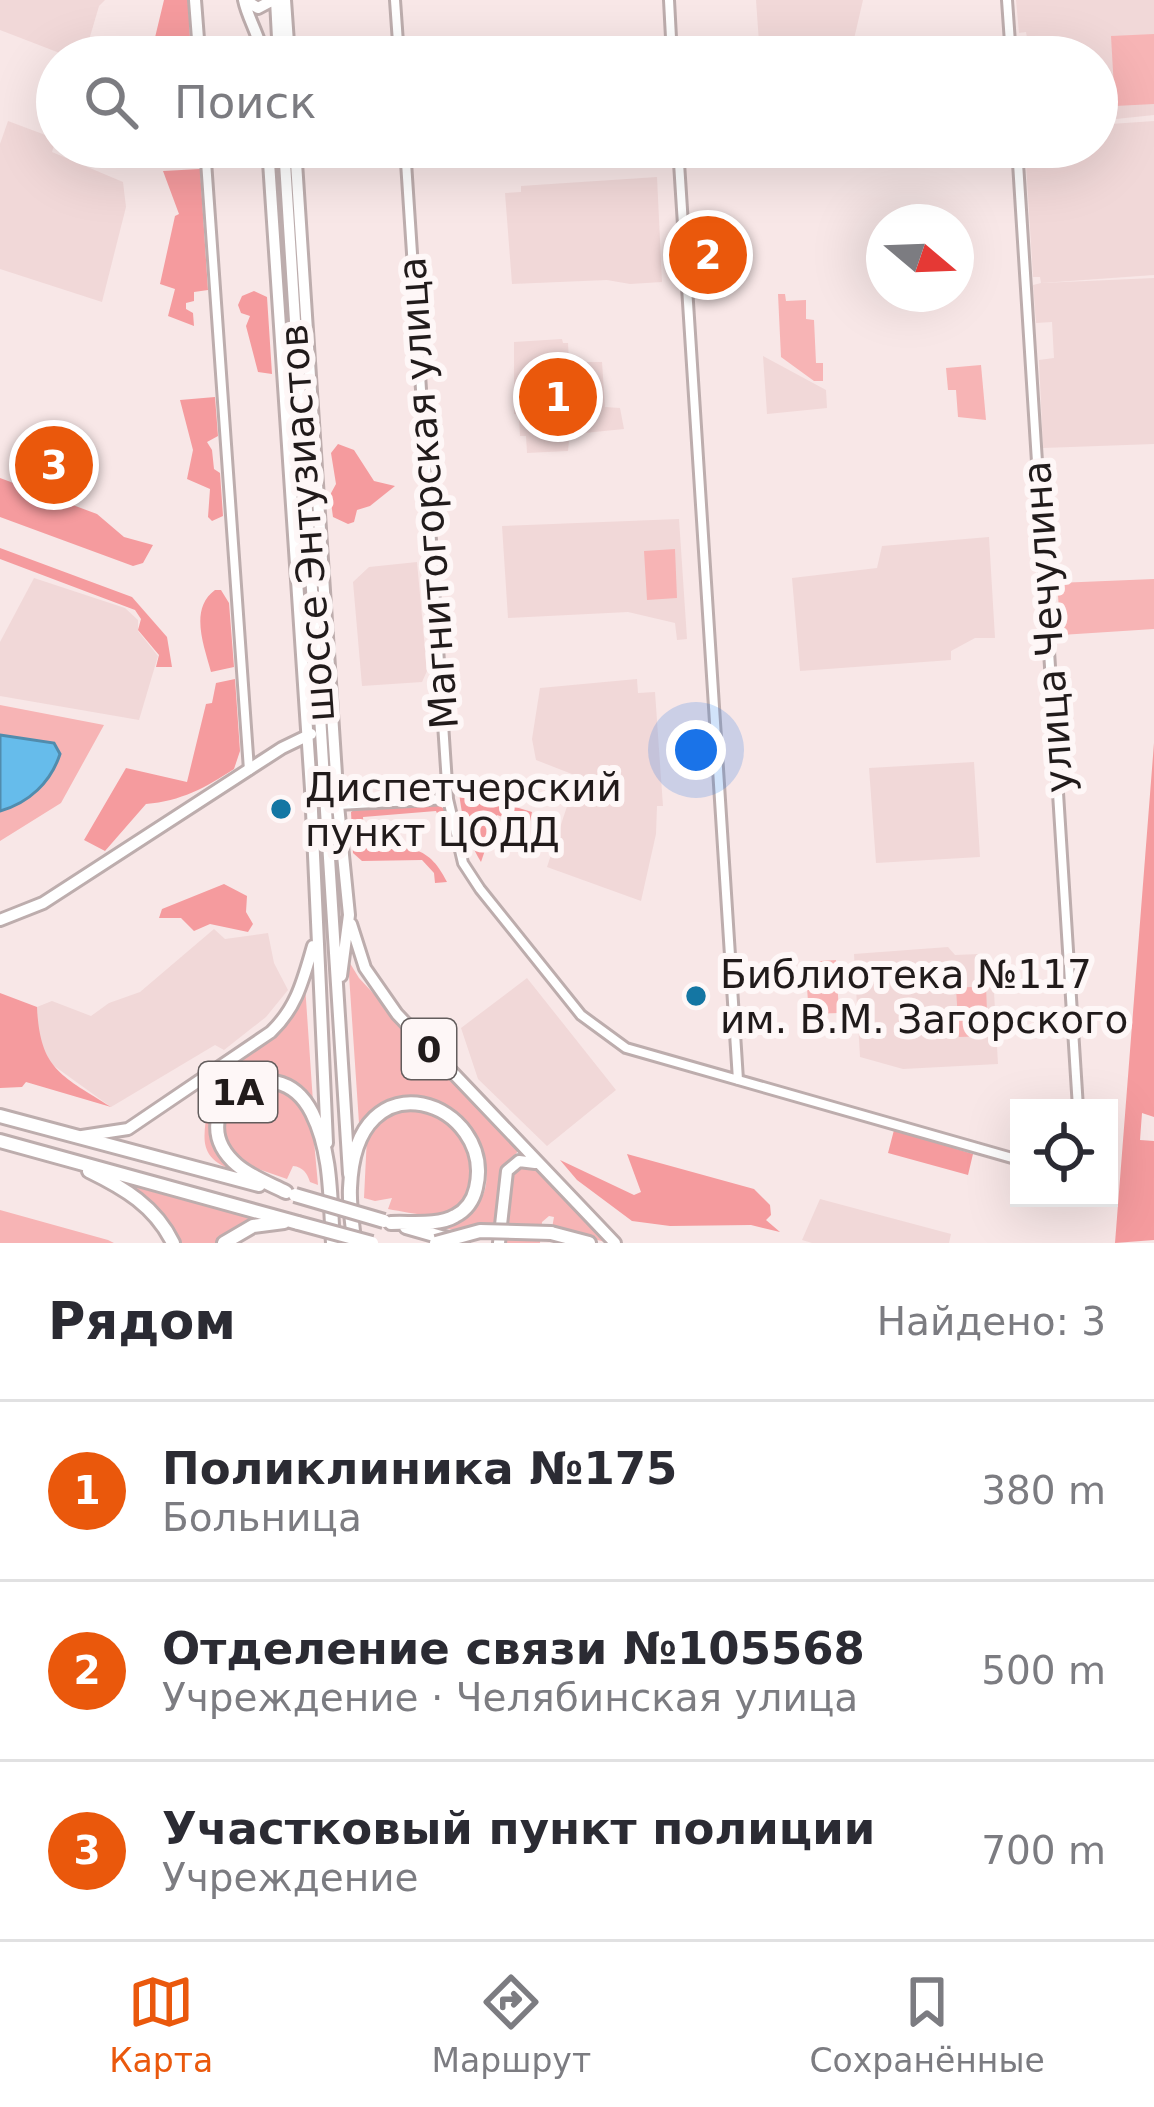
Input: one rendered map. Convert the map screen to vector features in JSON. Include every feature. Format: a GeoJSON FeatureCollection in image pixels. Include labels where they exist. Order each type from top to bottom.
{"type":"FeatureCollection","features":[{"type":"Feature","properties":{"kind":"highway","name":"1A"},"geometry":{"type":"LineString","coordinates":[[290,1194],[240,1168],[219,1142],[218,1113],[243,1088],[275,1081],[302,1097],[314,1116],[328,1165]]}},
{"type":"Feature","properties":{"kind":"highway"},"geometry":{"type":"LineString","coordinates":[[343,1240],[350,1185],[365,1127],[376,1112],[405,1102],[446,1113],[468,1136],[475,1152],[478,1180],[470,1205],[445,1220],[388,1222]]}},
{"type":"Feature","properties":{"kind":"highway"},"geometry":{"type":"LineString","coordinates":[[0,1117],[462,1243]]}},
{"type":"Feature","properties":{"kind":"highway"},"geometry":{"type":"LineString","coordinates":[[0,1141],[295,1222],[343,1240],[372,1243]]}},
{"type":"Feature","properties":{"kind":"highway"},"geometry":{"type":"LineString","coordinates":[[60,1157],[126,1189],[150,1209],[173,1243]]}},
{"type":"Feature","properties":{"kind":"highway"},"geometry":{"type":"LineString","coordinates":[[328,1165],[343,1240]]}},
{"type":"Feature","properties":{"kind":"highway"},"geometry":{"type":"LineString","coordinates":[[224,1243],[253,1226],[295,1222]]}},
{"type":"Feature","properties":{"kind":"highway"},"geometry":{"type":"LineString","coordinates":[[436,1243],[479,1231],[551,1233],[589,1243]]}},
{"type":"Feature","properties":{"kind":"main road"},"geometry":{"type":"LineString","coordinates":[[195,0],[198,36]]}},
{"type":"Feature","properties":{"kind":"main road"},"geometry":{"type":"LineString","coordinates":[[245,0],[258,8],[278,0]]}},
{"type":"Feature","properties":{"kind":"main road"},"geometry":{"type":"LineString","coordinates":[[245,0],[254,36]]}},
{"type":"Feature","properties":{"kind":"main road"},"geometry":{"type":"LineString","coordinates":[[278,0],[287,36]]}},
{"type":"Feature","properties":{"kind":"main road"},"geometry":{"type":"LineString","coordinates":[[278,0],[279,36]]}},
{"type":"Feature","properties":{"kind":"main road","name":"шоссе Энтузиастов"},"geometry":{"type":"LineString","coordinates":[[270,168],[350,1185]]}},
{"type":"Feature","properties":{"kind":"main road","name":"шоссе Энтузиастов"},"geometry":{"type":"LineString","coordinates":[[285,168],[328,1165]]}},
{"type":"Feature","properties":{"kind":"main road"},"geometry":{"type":"LineString","coordinates":[[296,168],[349,915],[337,1003]]}},
{"type":"Feature","properties":{"kind":"main road"},"geometry":{"type":"LineString","coordinates":[[0,920],[43,904],[249,770],[313,734]]}},
{"type":"Feature","properties":{"kind":"main road","name":"0"},"geometry":{"type":"LineString","coordinates":[[349,915],[365,968],[384,999],[615,1243]]}},
{"type":"Feature","properties":{"kind":"main road"},"geometry":{"type":"LineString","coordinates":[[71,1136],[128,1129],[271,1031],[297,1000],[315,937]]}},
{"type":"Feature","properties":{"kind":"main road"},"geometry":{"type":"LineString","coordinates":[[499,1243],[507,1172],[519,1161],[538,1164]]}},
{"type":"Feature","properties":{"kind":"street"},"geometry":{"type":"LineString","coordinates":[[395,0],[398,36]]}},
{"type":"Feature","properties":{"kind":"street"},"geometry":{"type":"LineString","coordinates":[[669,0],[672,36]]}},
{"type":"Feature","properties":{"kind":"street"},"geometry":{"type":"LineString","coordinates":[[1007,0],[1010,36]]}},
{"type":"Feature","properties":{"kind":"street"},"geometry":{"type":"LineString","coordinates":[[206,168],[249,770]]}},
{"type":"Feature","properties":{"kind":"street","name":"Магнитогорская улица"},"geometry":{"type":"LineString","coordinates":[[406,168],[448,799],[463,862],[479,889],[592,1026],[638,1053],[1010,1157]]}},
{"type":"Feature","properties":{"kind":"street"},"geometry":{"type":"LineString","coordinates":[[679,168],[738,1080]]}},
{"type":"Feature","properties":{"kind":"street","name":"улица Чечулина"},"geometry":{"type":"LineString","coordinates":[[1018,168],[1077,1099]]}},
{"type":"Feature","properties":{"kind":"street"},"geometry":{"type":"LineString","coordinates":[[338,805],[448,799]]}},
{"type":"Feature","properties":{"kind":"shaded area"},"geometry":{"type":"Polygon","coordinates":[[[0,0],[105,0],[90,36],[36,36],[36,44],[0,30],[0,0]]]}},
{"type":"Feature","properties":{"kind":"shaded area"},"geometry":{"type":"Polygon","coordinates":[[[164,0],[188,0],[190,36],[155,36],[164,0]]]}},
{"type":"Feature","properties":{"kind":"shaded area"},"geometry":{"type":"Polygon","coordinates":[[[756,0],[863,0],[855,36],[759,36],[756,0]]]}},
{"type":"Feature","properties":{"kind":"shaded area"},"geometry":{"type":"Polygon","coordinates":[[[1016,0],[1154,0],[1154,115],[1118,119],[1118,36],[1019,33],[1016,0]]]}},
{"type":"Feature","properties":{"kind":"shaded area"},"geometry":{"type":"Polygon","coordinates":[[[1154,34],[1154,104],[1118,106],[1118,36],[1111,36],[1154,34]]]}},
{"type":"Feature","properties":{"kind":"shaded area"},"geometry":{"type":"Polygon","coordinates":[[[8,121],[36,132],[36,168],[90,168],[123,182],[126,207],[102,302],[0,269],[0,144],[8,121]]]}},
{"type":"Feature","properties":{"kind":"shaded area"},"geometry":{"type":"Polygon","coordinates":[[[1154,121],[1154,275],[1042,283],[1154,278],[1154,444],[1043,448],[1039,360],[1054,358],[1052,322],[1036,323],[1033,285],[1041,283],[1040,277],[1033,277],[1026,168],[1118,168],[1118,124],[1154,121]]]}},
{"type":"Feature","properties":{"kind":"shaded area"},"geometry":{"type":"Polygon","coordinates":[[[200,169],[208,290],[194,292],[194,301],[186,303],[194,326],[168,316],[175,289],[160,284],[179,214],[163,171],[200,169]]]}},
{"type":"Feature","properties":{"kind":"shaded area"},"geometry":{"type":"Polygon","coordinates":[[[657,177],[662,282],[512,284],[505,193],[521,192],[521,186],[657,177]]]}},
{"type":"Feature","properties":{"kind":"shaded area"},"geometry":{"type":"Polygon","coordinates":[[[254,291],[267,297],[272,374],[258,372],[246,326],[250,316],[241,313],[238,305],[242,296],[254,291]]]}},
{"type":"Feature","properties":{"kind":"shaded area"},"geometry":{"type":"Polygon","coordinates":[[[778,294],[785,294],[786,301],[806,300],[806,319],[814,320],[816,363],[823,363],[823,381],[814,381],[781,357],[778,294]]]}},
{"type":"Feature","properties":{"kind":"shaded area"},"geometry":{"type":"Polygon","coordinates":[[[562,339],[568,343],[569,362],[602,362],[605,407],[620,408],[624,429],[584,433],[569,441],[568,451],[527,453],[519,415],[514,414],[514,342],[562,339]]]}},
{"type":"Feature","properties":{"kind":"shaded area"},"geometry":{"type":"Polygon","coordinates":[[[763,356],[826,390],[827,408],[767,414],[763,356]]]}},
{"type":"Feature","properties":{"kind":"shaded area"},"geometry":{"type":"Polygon","coordinates":[[[981,365],[986,420],[958,417],[956,390],[948,390],[946,368],[981,365]]]}},
{"type":"Feature","properties":{"kind":"shaded area"},"geometry":{"type":"Polygon","coordinates":[[[215,397],[218,436],[207,442],[214,469],[220,473],[223,516],[212,521],[208,517],[210,489],[187,479],[193,450],[180,400],[215,397]]]}},
{"type":"Feature","properties":{"kind":"shaded area"},"geometry":{"type":"Polygon","coordinates":[[[338,444],[354,450],[374,481],[395,486],[357,510],[354,522],[348,524],[333,517],[330,495],[336,484],[331,453],[338,444]]]}},
{"type":"Feature","properties":{"kind":"shaded area"},"geometry":{"type":"Polygon","coordinates":[[[0,478],[97,514],[124,537],[153,545],[143,563],[133,566],[0,517],[0,478]]]}},
{"type":"Feature","properties":{"kind":"shaded area"},"geometry":{"type":"Polygon","coordinates":[[[679,519],[687,639],[677,640],[675,623],[628,612],[508,618],[502,526],[679,519]]]}},
{"type":"Feature","properties":{"kind":"shaded area"},"geometry":{"type":"Polygon","coordinates":[[[989,537],[995,638],[975,638],[951,651],[951,660],[800,671],[792,578],[877,568],[882,546],[989,537]]]}},
{"type":"Feature","properties":{"kind":"shaded area"},"geometry":{"type":"Polygon","coordinates":[[[0,548],[132,597],[167,637],[172,667],[156,667],[159,655],[138,630],[141,619],[135,610],[0,559],[0,548]]]}},
{"type":"Feature","properties":{"kind":"shaded area"},"geometry":{"type":"Polygon","coordinates":[[[675,549],[677,598],[647,600],[644,551],[675,549]]]}},
{"type":"Feature","properties":{"kind":"shaded area"},"geometry":{"type":"Polygon","coordinates":[[[417,562],[427,671],[422,682],[362,686],[353,582],[369,567],[417,562]]]}},
{"type":"Feature","properties":{"kind":"shaded area"},"geometry":{"type":"Polygon","coordinates":[[[34,578],[125,608],[138,620],[138,631],[158,656],[139,720],[0,696],[0,642],[34,578]]]}},
{"type":"Feature","properties":{"kind":"shaded area"},"geometry":{"type":"Polygon","coordinates":[[[1154,579],[1154,629],[1061,635],[1057,583],[1154,579]]]}},
{"type":"Feature","properties":{"kind":"shaded area"},"geometry":{"type":"Polygon","coordinates":[[[215,590],[221,590],[229,603],[234,667],[211,672],[200,617],[215,590]]]}},
{"type":"Feature","properties":{"kind":"shaded area"},"geometry":{"type":"Polygon","coordinates":[[[235,679],[240,751],[234,769],[192,792],[146,804],[105,851],[84,840],[126,768],[187,782],[206,704],[212,703],[216,683],[235,679]]]}},
{"type":"Feature","properties":{"kind":"shaded area"},"geometry":{"type":"Polygon","coordinates":[[[637,679],[638,693],[655,692],[663,806],[657,806],[656,834],[641,901],[547,867],[577,776],[536,760],[532,739],[540,688],[637,679]]]}},
{"type":"Feature","properties":{"kind":"shaded area"},"geometry":{"type":"Polygon","coordinates":[[[0,705],[104,725],[61,803],[0,841],[0,705]]]}},
{"type":"Feature","properties":{"kind":"shaded area"},"geometry":{"type":"Polygon","coordinates":[[[1154,743],[1154,1117],[1142,1113],[1140,1140],[1154,1141],[1154,1240],[1115,1243],[1154,743]]]}},
{"type":"Feature","properties":{"kind":"shaded area"},"geometry":{"type":"Polygon","coordinates":[[[974,762],[980,857],[876,863],[869,768],[974,762]]]}},
{"type":"Feature","properties":{"kind":"shaded area"},"geometry":{"type":"Polygon","coordinates":[[[458,779],[483,786],[496,801],[532,812],[529,826],[497,815],[481,862],[464,822],[458,779]]]}},
{"type":"Feature","properties":{"kind":"shaded area"},"geometry":{"type":"Polygon","coordinates":[[[437,804],[444,809],[464,876],[436,811],[363,817],[365,846],[423,853],[447,882],[435,883],[434,873],[422,860],[362,861],[353,853],[354,810],[437,804]]]}},
{"type":"Feature","properties":{"kind":"shaded area"},"geometry":{"type":"Polygon","coordinates":[[[224,884],[247,896],[246,912],[253,924],[248,932],[210,924],[194,931],[181,918],[159,918],[162,909],[224,884]]]}},
{"type":"Feature","properties":{"kind":"shaded area"},"geometry":{"type":"Polygon","coordinates":[[[214,929],[225,939],[268,933],[274,963],[288,990],[266,1017],[224,1050],[215,1045],[111,1107],[50,1063],[38,1042],[37,1007],[52,1001],[91,1016],[109,1003],[140,992],[214,929]]]}},
{"type":"Feature","properties":{"kind":"shaded area"},"geometry":{"type":"Polygon","coordinates":[[[948,947],[955,955],[979,954],[979,961],[993,974],[998,1064],[903,1069],[860,1057],[854,954],[948,947]]]}},
{"type":"Feature","properties":{"kind":"shaded area"},"geometry":{"type":"Polygon","coordinates":[[[348,960],[359,978],[519,1150],[508,1163],[497,1240],[431,1225],[470,1210],[484,1191],[486,1171],[480,1150],[451,1113],[431,1101],[409,1096],[386,1100],[359,1123],[348,960]]]}},
{"type":"Feature","properties":{"kind":"shaded area"},"geometry":{"type":"Polygon","coordinates":[[[836,960],[839,1013],[809,1014],[805,962],[836,960]]]}},
{"type":"Feature","properties":{"kind":"shaded area"},"geometry":{"type":"Polygon","coordinates":[[[527,978],[616,1090],[547,1146],[478,1079],[461,1028],[527,978]]]}},
{"type":"Feature","properties":{"kind":"shaded area"},"geometry":{"type":"Polygon","coordinates":[[[305,985],[313,1102],[270,1078],[237,1091],[219,1107],[213,1121],[239,1172],[221,1165],[206,1147],[203,1089],[273,1032],[305,985]]]}},
{"type":"Feature","properties":{"kind":"shaded area"},"geometry":{"type":"Polygon","coordinates":[[[986,986],[988,1036],[959,1037],[956,988],[986,986]]]}},
{"type":"Feature","properties":{"kind":"shaded area"},"geometry":{"type":"Polygon","coordinates":[[[0,993],[37,1007],[43,1045],[56,1069],[111,1107],[26,1082],[22,1087],[0,1088],[0,993]]]}},
{"type":"Feature","properties":{"kind":"shaded area"},"geometry":{"type":"Polygon","coordinates":[[[276,1084],[305,1107],[313,1130],[318,1185],[293,1166],[287,1179],[241,1163],[220,1131],[238,1096],[276,1084]]]}},
{"type":"Feature","properties":{"kind":"shaded area"},"geometry":{"type":"Polygon","coordinates":[[[398,1108],[438,1117],[463,1141],[472,1183],[459,1206],[424,1215],[388,1209],[392,1198],[364,1198],[367,1136],[398,1108]]]}},
{"type":"Feature","properties":{"kind":"shaded area"},"geometry":{"type":"Polygon","coordinates":[[[894,1130],[973,1154],[968,1175],[888,1153],[894,1130]]]}},
{"type":"Feature","properties":{"kind":"shaded area"},"geometry":{"type":"Polygon","coordinates":[[[627,1154],[754,1189],[770,1205],[766,1220],[780,1232],[751,1225],[670,1226],[632,1221],[577,1180],[560,1160],[634,1195],[641,1192],[627,1154]]]}},
{"type":"Feature","properties":{"kind":"shaded area"},"geometry":{"type":"Polygon","coordinates":[[[519,1164],[536,1166],[609,1243],[552,1228],[554,1217],[549,1216],[542,1222],[540,1243],[505,1243],[508,1177],[519,1164]]]}},
{"type":"Feature","properties":{"kind":"shaded area"},"geometry":{"type":"Polygon","coordinates":[[[132,1186],[261,1221],[241,1227],[220,1243],[177,1243],[157,1208],[132,1186]]]}},
{"type":"Feature","properties":{"kind":"shaded area"},"geometry":{"type":"Polygon","coordinates":[[[820,1199],[951,1234],[949,1243],[802,1240],[820,1199]]]}},
{"type":"Feature","properties":{"kind":"shaded area"},"geometry":{"type":"Polygon","coordinates":[[[0,1210],[108,1240],[114,1243],[0,1243],[0,1210]]]}},
{"type":"Feature","properties":{"kind":"water"},"geometry":{"type":"Polygon","coordinates":[[[0,735],[54,743],[60,754],[38,790],[0,811],[0,735]]]}},
{"type":"Feature","properties":{"kind":"place","name":"Отделение связи №105568"},"geometry":{"type":"Point","coordinates":[708,255]}},
{"type":"Feature","properties":{"kind":"place","name":"Поликлиника №175"},"geometry":{"type":"Point","coordinates":[558,397]}},
{"type":"Feature","properties":{"kind":"place","name":"Участковый пункт полиции"},"geometry":{"type":"Point","coordinates":[54,465]}},
{"type":"Feature","properties":{"kind":"place","name":"Диспетчерский пункт ЦОДД"},"geometry":{"type":"Point","coordinates":[281,809]}},
{"type":"Feature","properties":{"kind":"place","name":"Библиотека №117 им. В.М. Загорского"},"geometry":{"type":"Point","coordinates":[696,996]}}]}
